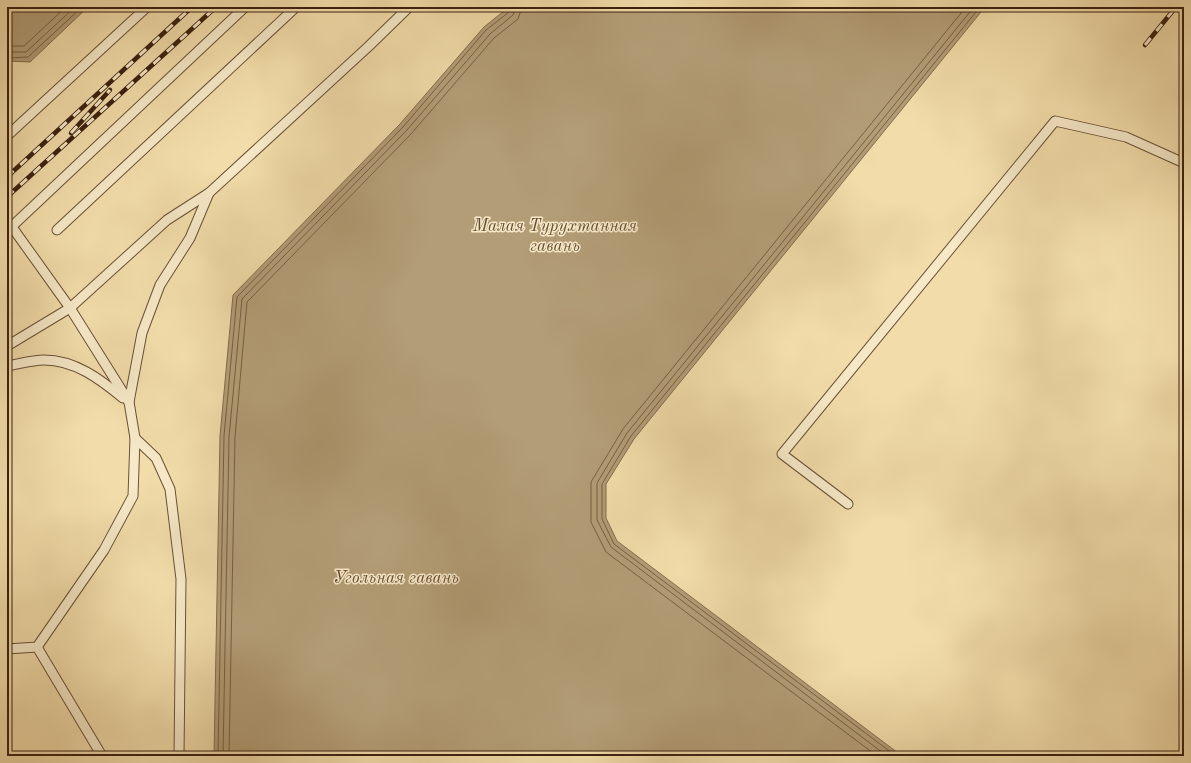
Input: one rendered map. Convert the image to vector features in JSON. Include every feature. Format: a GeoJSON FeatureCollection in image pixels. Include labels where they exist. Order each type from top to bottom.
{"type":"FeatureCollection","features":[{"type":"Feature","properties":{"kind":"lane"},"geometry":{"type":"LineString","coordinates":[[7,136],[147,7]]}},
{"type":"Feature","properties":{"kind":"lane"},"geometry":{"type":"LineString","coordinates":[[129,402],[70,308],[9,229],[245,7]]}},
{"type":"Feature","properties":{"kind":"lane"},"geometry":{"type":"LineString","coordinates":[[57,230],[296,7]]}},
{"type":"Feature","properties":{"kind":"lane"},"geometry":{"type":"LineString","coordinates":[[7,346],[70,308],[167,220],[209,193],[369,46],[408,7]]}},
{"type":"Feature","properties":{"kind":"lane"},"geometry":{"type":"LineString","coordinates":[[848,504],[782,454],[1055,121],[1126,137],[1184,163]]}},
{"type":"Feature","properties":{"kind":"lane"},"geometry":{"type":"LineString","coordinates":[[38,647],[104,550],[133,496],[135,438],[129,402],[142,333],[160,285],[190,238],[209,193]]}},
{"type":"Feature","properties":{"kind":"lane"},"geometry":{"type":"LineString","coordinates":[[7,366],[44,360],[71,364],[94,375],[129,402]]}},
{"type":"Feature","properties":{"kind":"lane"},"geometry":{"type":"LineString","coordinates":[[135,438],[156,458],[170,489],[181,580],[179,756]]}},
{"type":"Feature","properties":{"kind":"lane"},"geometry":{"type":"LineString","coordinates":[[7,649],[38,647]]}},
{"type":"Feature","properties":{"kind":"lane"},"geometry":{"type":"LineString","coordinates":[[38,647],[102,756]]}},
{"type":"Feature","properties":{"kind":"water"},"geometry":{"type":"Polygon","coordinates":[[[7,7],[88,7],[30,62],[7,61],[7,7]]]}},
{"type":"Feature","properties":{"kind":"water"},"geometry":{"type":"Polygon","coordinates":[[[509,7],[985,7],[634,439],[606,484],[606,518],[617,541],[902,756],[214,756],[220,436],[233,295],[400,124],[484,27],[509,7]]]}},
{"type":"Feature","properties":{"kind":"railway"},"geometry":{"type":"LineString","coordinates":[[7,177],[192,7]]}},
{"type":"Feature","properties":{"kind":"railway"},"geometry":{"type":"LineString","coordinates":[[7,197],[216,7]]}},
{"type":"Feature","properties":{"kind":"railway"},"geometry":{"type":"LineString","coordinates":[[1145,45],[1176,7]]}},
{"type":"Feature","properties":{"kind":"railway"},"geometry":{"type":"LineString","coordinates":[[71,133],[110,90]]}},
{"type":"Feature","properties":{"kind":"water label","name":"Малая Турухтанная гавань"},"geometry":{"type":"Point","coordinates":[555,236]}},
{"type":"Feature","properties":{"kind":"water label","name":"Угольная гавань"},"geometry":{"type":"Point","coordinates":[396,578]}}]}
